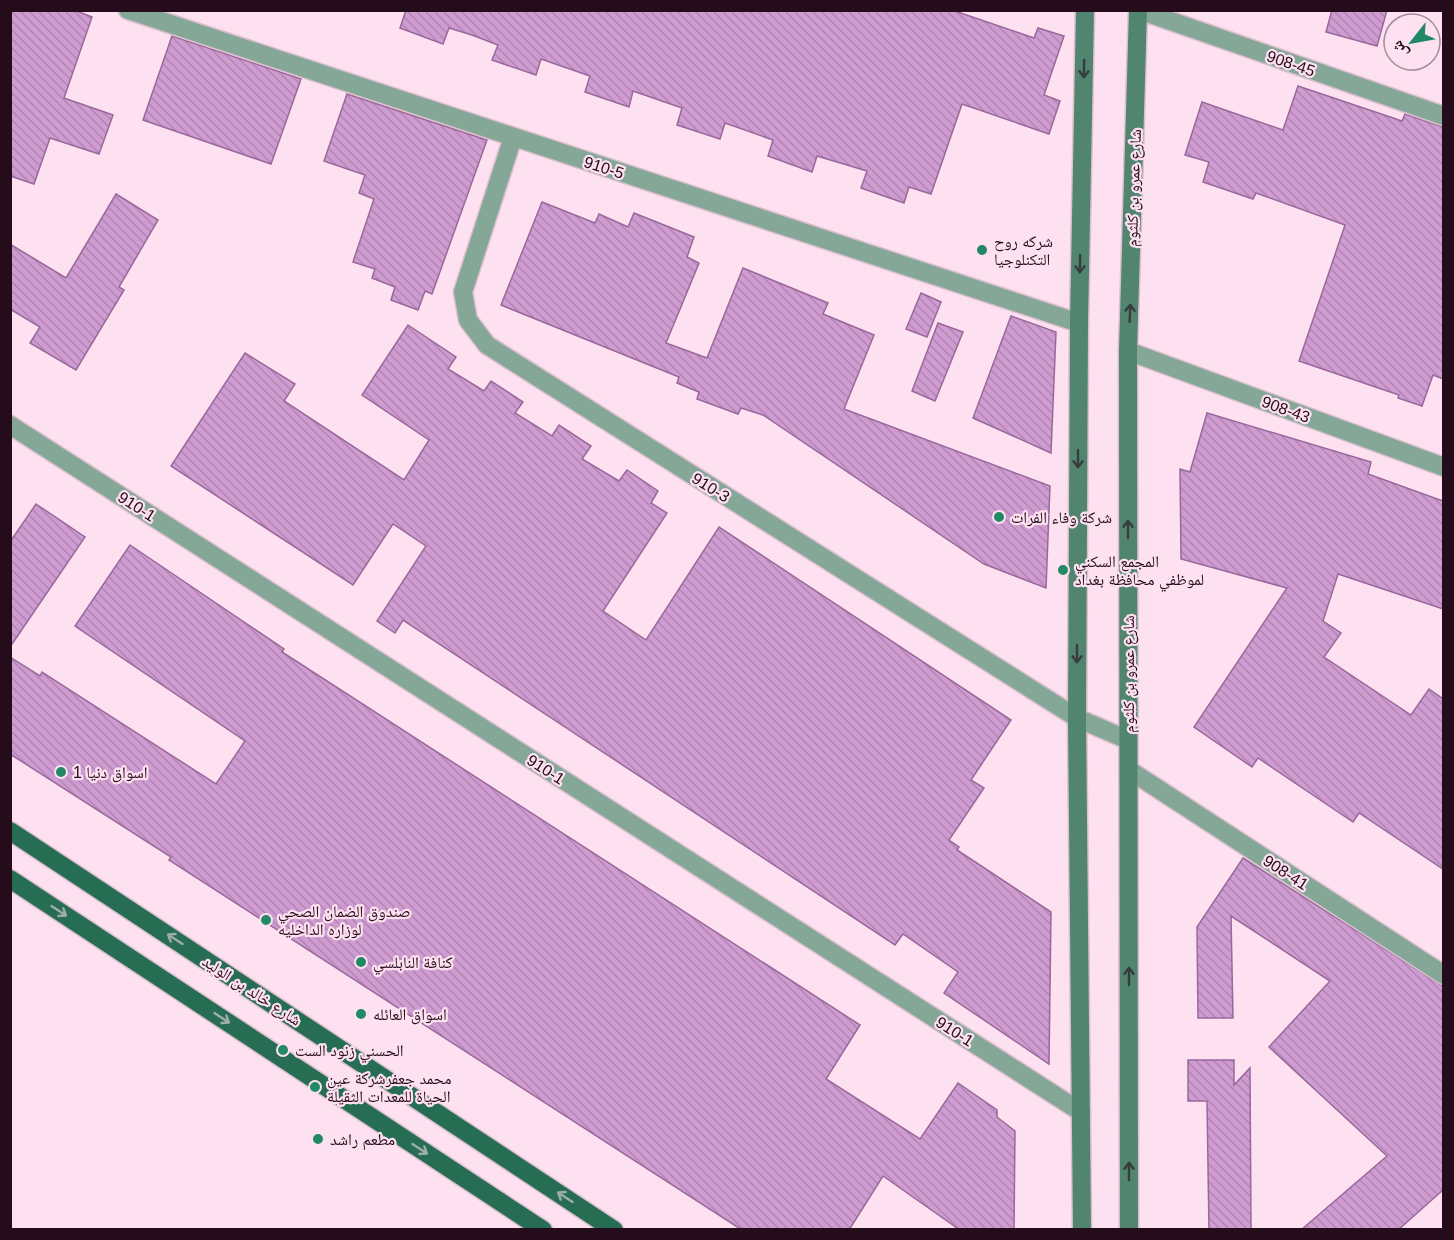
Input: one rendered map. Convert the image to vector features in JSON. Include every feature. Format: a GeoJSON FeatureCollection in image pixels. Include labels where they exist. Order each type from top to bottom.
{"type":"FeatureCollection","features":[{"type":"Feature","properties":{"kind":"main road","name":"شارع خالد بن الوليد"},"geometry":{"type":"LineString","coordinates":[[10,831],[614,1230]]}},
{"type":"Feature","properties":{"kind":"main road"},"geometry":{"type":"LineString","coordinates":[[10,879],[543,1230]]}},
{"type":"Feature","properties":{"kind":"street","name":"910-5"},"geometry":{"type":"LineString","coordinates":[[128,10],[1079,323]]}},
{"type":"Feature","properties":{"kind":"street"},"geometry":{"type":"LineString","coordinates":[[1082,1230],[1077,718],[1079,323],[1086,10]]}},
{"type":"Feature","properties":{"kind":"street","name":"908-45"},"geometry":{"type":"LineString","coordinates":[[1138,10],[1443,116]]}},
{"type":"Feature","properties":{"kind":"street","name":"شارع عمرو بن كلثوم"},"geometry":{"type":"LineString","coordinates":[[1129,1230],[1128,351],[1138,10]]}},
{"type":"Feature","properties":{"kind":"street","name":"910-3"},"geometry":{"type":"LineString","coordinates":[[513,137],[463,292],[468,320],[487,345],[1077,718],[1128,740]]}},
{"type":"Feature","properties":{"kind":"street","name":"908-43"},"geometry":{"type":"LineString","coordinates":[[1128,351],[1443,467]]}},
{"type":"Feature","properties":{"kind":"street","name":"910-1"},"geometry":{"type":"LineString","coordinates":[[10,425],[1081,1112]]}},
{"type":"Feature","properties":{"kind":"street","name":"908-41"},"geometry":{"type":"LineString","coordinates":[[1129,770],[1443,975]]}},
{"type":"Feature","properties":{"kind":"building"},"geometry":{"type":"Polygon","coordinates":[[[10,10],[74,10],[92,17],[64,98],[113,115],[99,154],[50,138],[34,184],[10,176],[10,10]]]}},
{"type":"Feature","properties":{"kind":"building"},"geometry":{"type":"Polygon","coordinates":[[[406,10],[952,10],[1034,38],[1038,28],[1064,36],[1044,95],[1060,101],[1049,134],[962,104],[931,194],[909,187],[904,203],[861,188],[867,171],[817,156],[812,172],[768,156],[773,140],[725,123],[720,139],[677,125],[682,108],[633,91],[629,107],[585,92],[590,76],[541,59],[536,75],[492,60],[498,45],[472,35],[449,28],[443,44],[400,28],[406,10]]]}},
{"type":"Feature","properties":{"kind":"building"},"geometry":{"type":"Polygon","coordinates":[[[1332,10],[1387,10],[1382,12],[1382,28],[1377,46],[1326,32],[1332,10]]]}},
{"type":"Feature","properties":{"kind":"building"},"geometry":{"type":"Polygon","coordinates":[[[172,36],[301,79],[271,164],[143,120],[172,36]]]}},
{"type":"Feature","properties":{"kind":"building"},"geometry":{"type":"Polygon","coordinates":[[[1298,86],[1402,121],[1405,114],[1443,127],[1443,379],[1433,375],[1422,406],[1398,398],[1399,395],[1299,361],[1345,225],[1256,193],[1253,199],[1203,182],[1209,162],[1185,155],[1202,102],[1283,130],[1298,86]]]}},
{"type":"Feature","properties":{"kind":"building"},"geometry":{"type":"Polygon","coordinates":[[[347,94],[487,140],[432,294],[425,291],[418,310],[391,300],[395,287],[372,278],[375,269],[353,262],[374,199],[359,193],[365,175],[324,161],[347,94]]]}},
{"type":"Feature","properties":{"kind":"building"},"geometry":{"type":"Polygon","coordinates":[[[116,194],[158,220],[119,287],[124,290],[76,370],[30,343],[40,327],[10,309],[10,244],[66,278],[116,194]]]}},
{"type":"Feature","properties":{"kind":"building"},"geometry":{"type":"Polygon","coordinates":[[[542,202],[595,223],[599,214],[628,227],[634,213],[694,237],[687,257],[699,263],[666,343],[707,358],[743,268],[828,303],[823,314],[874,335],[844,409],[1050,486],[1046,588],[984,564],[763,415],[741,408],[738,414],[697,399],[699,392],[677,383],[679,377],[501,305],[542,202]]]}},
{"type":"Feature","properties":{"kind":"building"},"geometry":{"type":"Polygon","coordinates":[[[921,293],[941,302],[927,337],[906,329],[921,293]]]}},
{"type":"Feature","properties":{"kind":"building"},"geometry":{"type":"Polygon","coordinates":[[[1011,316],[1056,332],[1051,453],[973,418],[1011,316]]]}},
{"type":"Feature","properties":{"kind":"building"},"geometry":{"type":"Polygon","coordinates":[[[938,323],[963,332],[935,401],[912,391],[938,323]]]}},
{"type":"Feature","properties":{"kind":"building"},"geometry":{"type":"Polygon","coordinates":[[[408,325],[456,357],[448,369],[484,391],[491,381],[523,402],[515,413],[552,436],[559,425],[591,446],[582,459],[619,481],[627,470],[658,491],[651,503],[667,513],[603,611],[646,640],[719,527],[1011,720],[971,780],[984,788],[949,840],[959,847],[957,850],[1051,912],[1049,1064],[944,993],[958,972],[903,934],[895,945],[403,620],[395,633],[377,621],[426,546],[393,524],[353,585],[171,466],[245,353],[295,384],[284,401],[404,480],[429,440],[362,395],[408,325]]]}},
{"type":"Feature","properties":{"kind":"building"},"geometry":{"type":"Polygon","coordinates":[[[1207,413],[1371,462],[1368,474],[1443,501],[1443,609],[1338,574],[1323,621],[1341,633],[1324,657],[1411,715],[1429,689],[1443,699],[1443,869],[1359,813],[1353,822],[1258,758],[1252,767],[1194,727],[1287,588],[1181,559],[1180,469],[1190,472],[1207,413]]]}},
{"type":"Feature","properties":{"kind":"building"},"geometry":{"type":"Polygon","coordinates":[[[36,504],[85,537],[10,647],[10,542],[36,504]]]}},
{"type":"Feature","properties":{"kind":"building"},"geometry":{"type":"Polygon","coordinates":[[[130,545],[284,649],[282,652],[860,1025],[826,1079],[920,1139],[958,1083],[997,1110],[997,1117],[1015,1131],[1014,1230],[960,1230],[883,1176],[849,1230],[742,1230],[169,860],[171,857],[10,754],[10,657],[40,676],[42,672],[216,784],[245,741],[75,626],[130,545]]]}},
{"type":"Feature","properties":{"kind":"building"},"geometry":{"type":"Polygon","coordinates":[[[1243,858],[1443,986],[1443,1190],[1398,1230],[1301,1230],[1387,1156],[1269,1047],[1330,981],[1231,916],[1233,1018],[1198,1018],[1197,927],[1243,858]]]}},
{"type":"Feature","properties":{"kind":"building"},"geometry":{"type":"Polygon","coordinates":[[[1188,1060],[1234,1060],[1234,1085],[1250,1068],[1251,1230],[1209,1230],[1207,1101],[1188,1101],[1188,1060]]]}},
{"type":"Feature","properties":{"kind":"place","name":"شركه روح التكنلوجيا"},"geometry":{"type":"Point","coordinates":[982,250]}},
{"type":"Feature","properties":{"kind":"place","name":"شركة وفاء الفرات"},"geometry":{"type":"Point","coordinates":[999,517]}},
{"type":"Feature","properties":{"kind":"place","name":"المجمع السكني لموظفي محافظة بغداد"},"geometry":{"type":"Point","coordinates":[1063,570]}},
{"type":"Feature","properties":{"kind":"place","name":"اسواق دنيا 1"},"geometry":{"type":"Point","coordinates":[61,772]}},
{"type":"Feature","properties":{"kind":"place","name":"صندوق الضمان الصحي لوزاره الداخليه"},"geometry":{"type":"Point","coordinates":[266,920]}},
{"type":"Feature","properties":{"kind":"place","name":"كنافة النابلسي"},"geometry":{"type":"Point","coordinates":[361,962]}},
{"type":"Feature","properties":{"kind":"place","name":"اسواق العائله"},"geometry":{"type":"Point","coordinates":[361,1014]}},
{"type":"Feature","properties":{"kind":"place","name":"الحسني زنود الست"},"geometry":{"type":"Point","coordinates":[283,1050]}},
{"type":"Feature","properties":{"kind":"place","name":"محمد جعفرشركة عين الحياة للمعدات الثقيلة"},"geometry":{"type":"Point","coordinates":[315,1087]}},
{"type":"Feature","properties":{"kind":"place","name":"مطعم راشد"},"geometry":{"type":"Point","coordinates":[318,1139]}}]}
